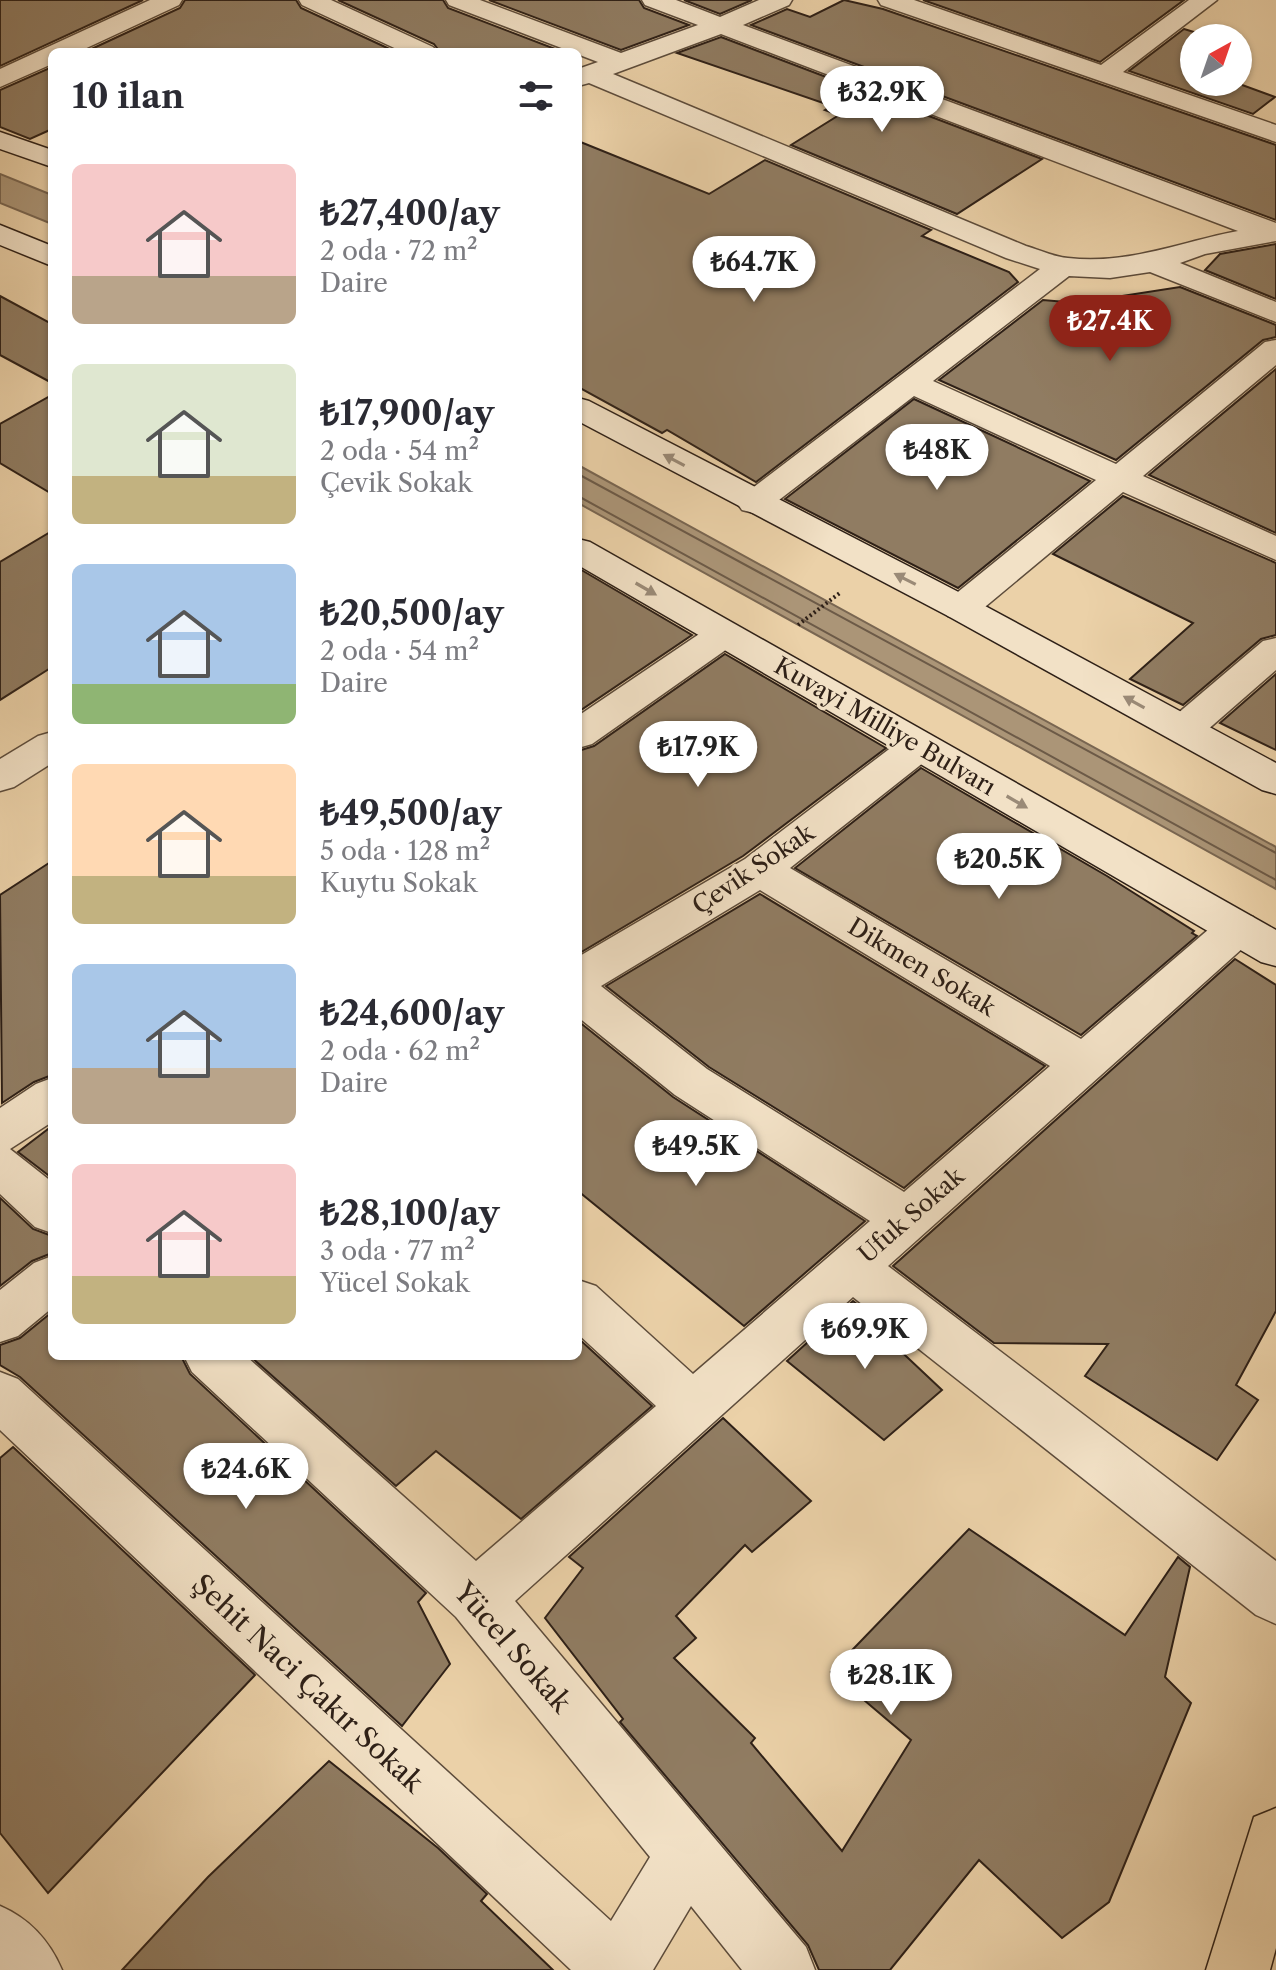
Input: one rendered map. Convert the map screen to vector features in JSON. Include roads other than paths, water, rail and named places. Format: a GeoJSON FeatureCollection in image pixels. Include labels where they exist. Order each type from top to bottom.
{"type":"FeatureCollection","features":[{"type":"Feature","properties":{"kind":"main road"},"geometry":{"type":"LineString","coordinates":[[1238,1970],[1276,1839]]}},
{"type":"Feature","properties":{"kind":"street"},"geometry":{"type":"LineString","coordinates":[[66,48],[170,0]]}},
{"type":"Feature","properties":{"kind":"street"},"geometry":{"type":"LineString","coordinates":[[311,0],[415,48]]}},
{"type":"Feature","properties":{"kind":"street"},"geometry":{"type":"LineString","coordinates":[[458,0],[621,62]]}},
{"type":"Feature","properties":{"kind":"street"},"geometry":{"type":"LineString","coordinates":[[654,0],[1275,234]]}},
{"type":"Feature","properties":{"kind":"street"},"geometry":{"type":"LineString","coordinates":[[584,76],[780,0]]}},
{"type":"Feature","properties":{"kind":"street"},"geometry":{"type":"LineString","coordinates":[[890,0],[1276,134]]}},
{"type":"Feature","properties":{"kind":"street"},"geometry":{"type":"LineString","coordinates":[[1103,75],[1205,0]]}},
{"type":"Feature","properties":{"kind":"street"},"geometry":{"type":"LineString","coordinates":[[0,79],[48,56]]}},
{"type":"Feature","properties":{"kind":"street"},"geometry":{"type":"LineString","coordinates":[[584,76],[1016,252],[1062,267],[1110,269],[1153,263],[1211,244],[1275,234]]}},
{"type":"Feature","properties":{"kind":"street"},"geometry":{"type":"LineString","coordinates":[[0,140],[48,158]]}},
{"type":"Feature","properties":{"kind":"street"},"geometry":{"type":"LineString","coordinates":[[0,234],[48,255]]}},
{"type":"Feature","properties":{"kind":"street"},"geometry":{"type":"LineString","coordinates":[[1153,263],[1276,313]]}},
{"type":"Feature","properties":{"kind":"street"},"geometry":{"type":"LineString","coordinates":[[754,503],[1062,267]]}},
{"type":"Feature","properties":{"kind":"street"},"geometry":{"type":"LineString","coordinates":[[961,608],[1276,349]]}},
{"type":"Feature","properties":{"kind":"street"},"geometry":{"type":"LineString","coordinates":[[911,383],[1276,549]]}},
{"type":"Feature","properties":{"kind":"street"},"geometry":{"type":"LineString","coordinates":[[582,415],[961,608],[1276,780]]}},
{"type":"Feature","properties":{"kind":"street","name":"Kuvayi Milliye Bulvarı"},"geometry":{"type":"LineString","coordinates":[[582,552],[1257,939]]}},
{"type":"Feature","properties":{"kind":"street"},"geometry":{"type":"LineString","coordinates":[[582,732],[724,634]]}},
{"type":"Feature","properties":{"kind":"street"},"geometry":{"type":"LineString","coordinates":[[1184,729],[1276,650]]}},
{"type":"Feature","properties":{"kind":"street","name":"Çevik Sokak"},"geometry":{"type":"LineString","coordinates":[[582,976],[760,870],[919,746]]}},
{"type":"Feature","properties":{"kind":"street","name":"Dikmen Sokak"},"geometry":{"type":"LineString","coordinates":[[760,870],[1083,1063]]}},
{"type":"Feature","properties":{"kind":"street","name":"Ufuk Sokak"},"geometry":{"type":"LineString","coordinates":[[476,1598],[1083,1063],[1257,939]]}},
{"type":"Feature","properties":{"kind":"street"},"geometry":{"type":"LineString","coordinates":[[582,995],[691,1082],[907,1219]]}},
{"type":"Feature","properties":{"kind":"street"},"geometry":{"type":"LineString","coordinates":[[0,1133],[48,1100]]}},
{"type":"Feature","properties":{"kind":"street"},"geometry":{"type":"LineString","coordinates":[[0,1165],[48,1208]]}},
{"type":"Feature","properties":{"kind":"street"},"geometry":{"type":"LineString","coordinates":[[852,1267],[1276,1596]]}},
{"type":"Feature","properties":{"kind":"street"},"geometry":{"type":"LineString","coordinates":[[0,1320],[48,1281]]}},
{"type":"Feature","properties":{"kind":"street"},"geometry":{"type":"LineString","coordinates":[[582,1306],[693,1407]]}},
{"type":"Feature","properties":{"kind":"street","name":"Yücel Sokak"},"geometry":{"type":"LineString","coordinates":[[214,1360],[476,1598],[783,1970]]}},
{"type":"Feature","properties":{"kind":"street","name":"Şehit Naci Çakır Sokak"},"geometry":{"type":"LineString","coordinates":[[0,1396],[617,1970],[687,1854]]}},
{"type":"Feature","properties":{"kind":"water"},"geometry":{"type":"Polygon","coordinates":[[[0,174],[48,193],[48,222],[0,203],[0,174]]]}},
{"type":"Feature","properties":{"kind":"water"},"geometry":{"type":"Polygon","coordinates":[[[582,467],[1276,847],[1276,889],[582,505],[582,467]]]}}]}
